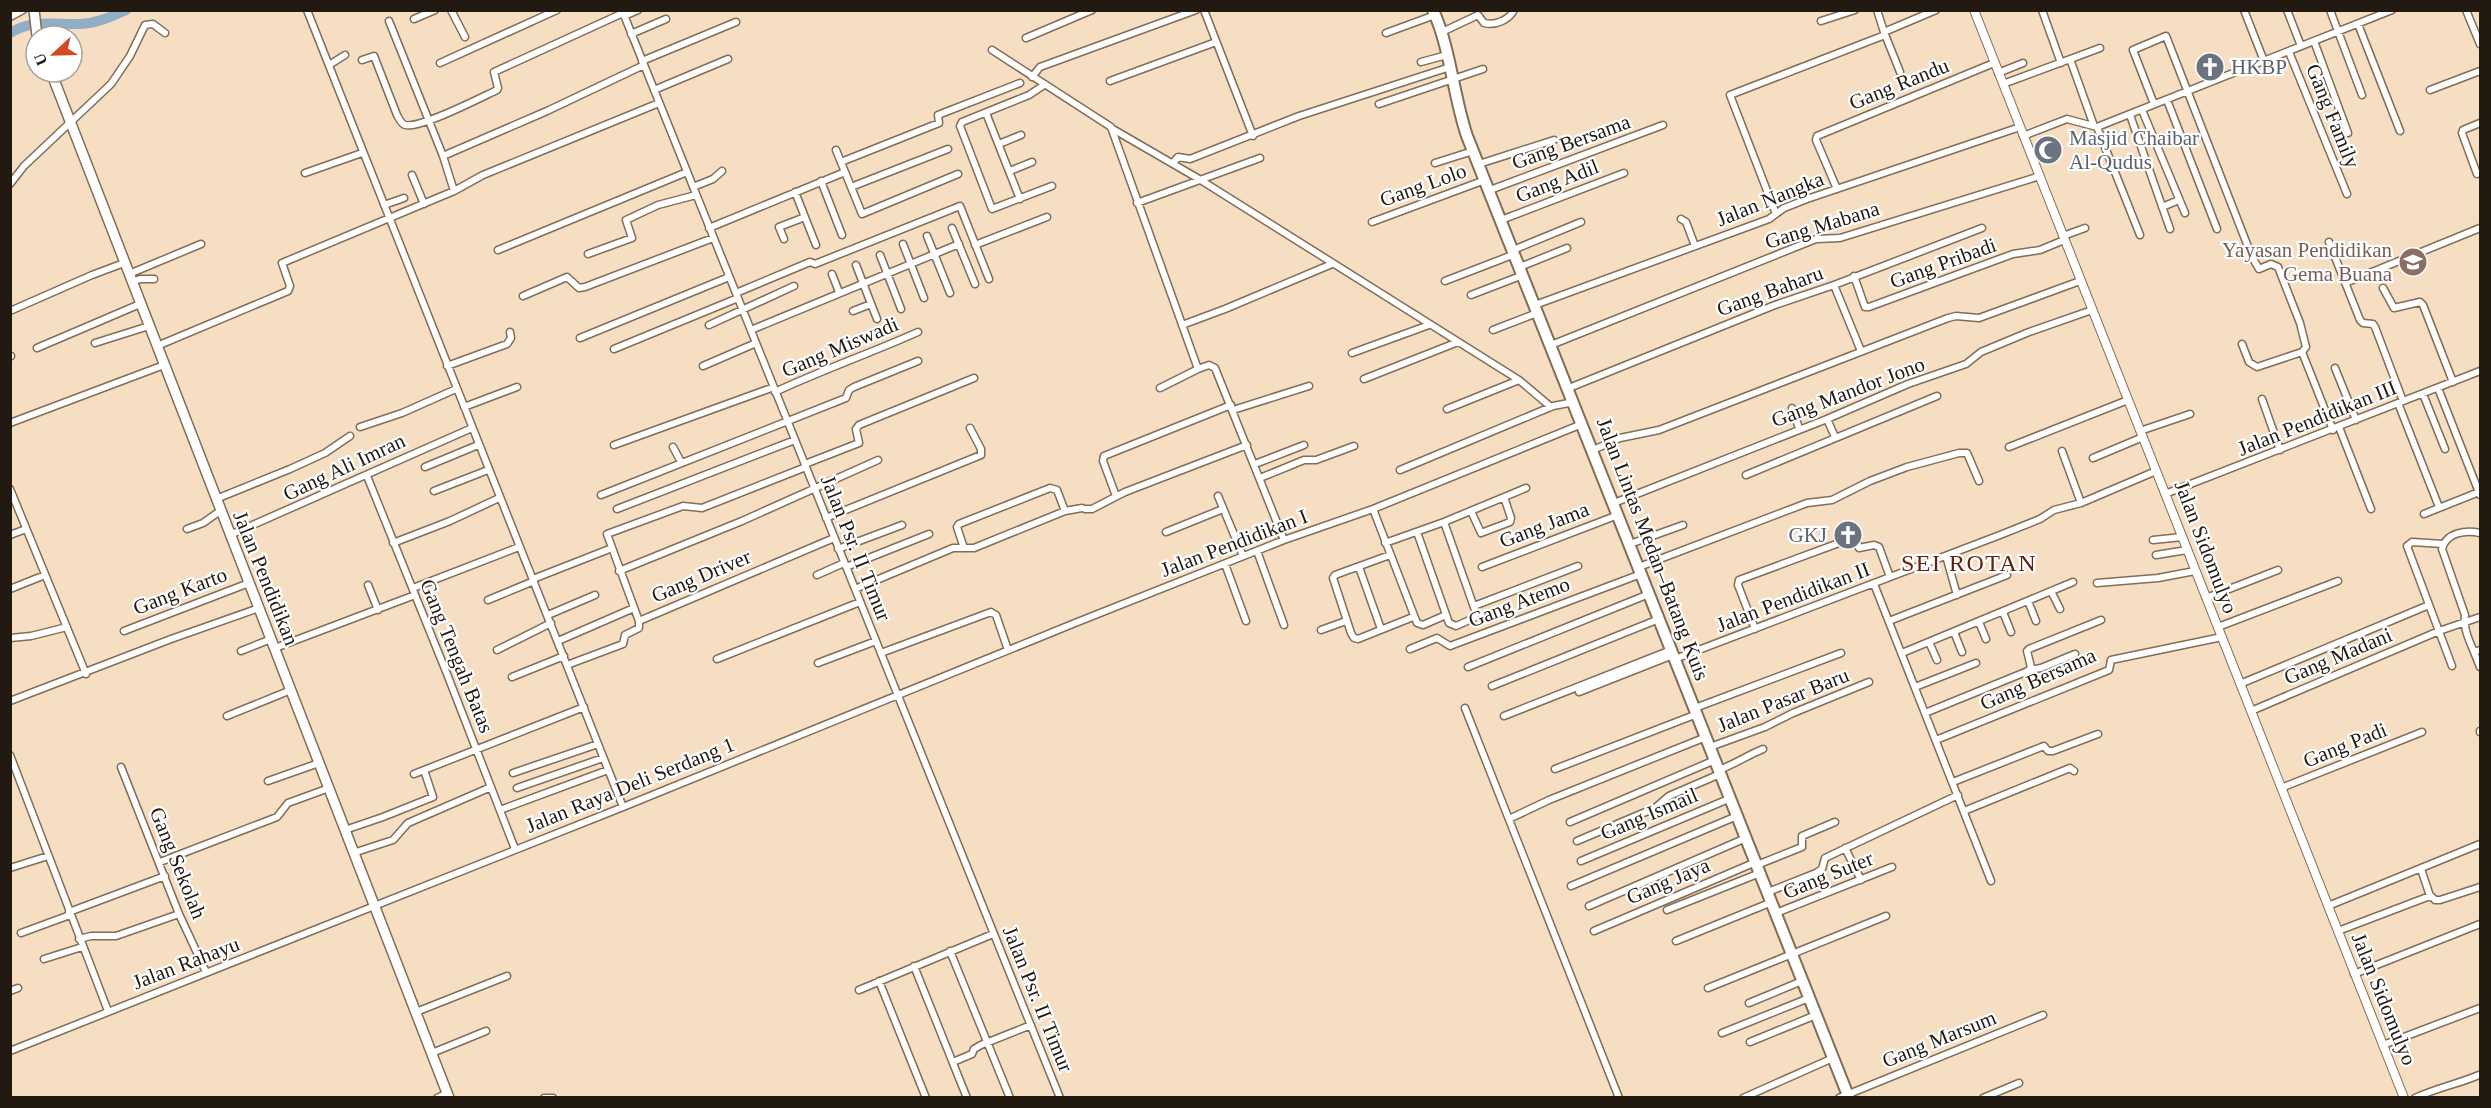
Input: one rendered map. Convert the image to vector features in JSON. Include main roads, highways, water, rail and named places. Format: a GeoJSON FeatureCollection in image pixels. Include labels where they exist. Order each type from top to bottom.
{"type":"FeatureCollection","features":[{"type":"Feature","properties":{"kind":"highway","name":"Jalan Lintas Medan–Batang Kuis"},"geometry":{"type":"LineString","coordinates":[[1434,13],[1442,32],[1460,115],[1473,151],[1738,815],[1833,1058],[1845,1096]]}},
{"type":"Feature","properties":{"kind":"main road","name":"Jalan Pendidikan"},"geometry":{"type":"LineString","coordinates":[[56,84],[124,264],[134,277],[149,326],[220,511],[449,1095]]}},
{"type":"Feature","properties":{"kind":"waterway"},"geometry":{"type":"LineString","coordinates":[[10,33],[36,24],[92,22],[126,10]]}},
{"type":"Feature","properties":{"kind":"place","name":"HKBP"},"geometry":{"type":"Point","coordinates":[2210,67]}},
{"type":"Feature","properties":{"kind":"place","name":"Masjid Chaibar Al-Qudus"},"geometry":{"type":"Point","coordinates":[2048,150]}},
{"type":"Feature","properties":{"kind":"place","name":"Yayasan Pendidikan Gema Buana"},"geometry":{"type":"Point","coordinates":[2413,262]}},
{"type":"Feature","properties":{"kind":"place","name":"GKJ"},"geometry":{"type":"Point","coordinates":[1848,535]}},
{"type":"Feature","properties":{"kind":"district","name":"SEI ROTAN"},"geometry":{"type":"Point","coordinates":[1969,563]}}]}
